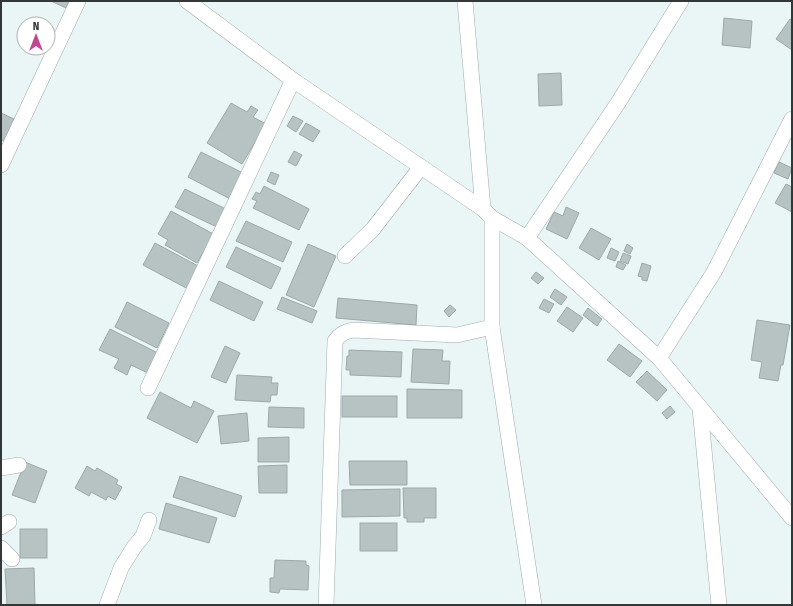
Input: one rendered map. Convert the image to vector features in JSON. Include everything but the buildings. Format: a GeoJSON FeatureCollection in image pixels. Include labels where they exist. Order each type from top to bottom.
{"type":"FeatureCollection","features":[{"type":"Feature","properties":{"kind":"street"},"geometry":{"type":"LineString","coordinates":[[1,165],[78,1]]}},
{"type":"Feature","properties":{"kind":"street"},"geometry":{"type":"LineString","coordinates":[[187,1],[293,80],[487,214],[527,238],[659,358],[792,518]]}},
{"type":"Feature","properties":{"kind":"street"},"geometry":{"type":"LineString","coordinates":[[465,1],[487,214],[492,327],[534,605]]}},
{"type":"Feature","properties":{"kind":"street"},"geometry":{"type":"LineString","coordinates":[[527,238],[618,103],[681,1]]}},
{"type":"Feature","properties":{"kind":"street"},"geometry":{"type":"LineString","coordinates":[[148,388],[293,80]]}},
{"type":"Feature","properties":{"kind":"street"},"geometry":{"type":"LineString","coordinates":[[659,358],[714,272],[792,119]]}},
{"type":"Feature","properties":{"kind":"street"},"geometry":{"type":"LineString","coordinates":[[345,256],[373,229],[421,167]]}},
{"type":"Feature","properties":{"kind":"street"},"geometry":{"type":"LineString","coordinates":[[326,605],[335,342],[339,335],[353,330],[457,335],[492,327]]}},
{"type":"Feature","properties":{"kind":"street"},"geometry":{"type":"LineString","coordinates":[[700,408],[719,605]]}},
{"type":"Feature","properties":{"kind":"street"},"geometry":{"type":"LineString","coordinates":[[1,468],[19,465]]}},
{"type":"Feature","properties":{"kind":"street"},"geometry":{"type":"LineString","coordinates":[[107,605],[121,568],[144,536],[149,520]]}},
{"type":"Feature","properties":{"kind":"street"},"geometry":{"type":"LineString","coordinates":[[1,548],[12,559]]}}]}
